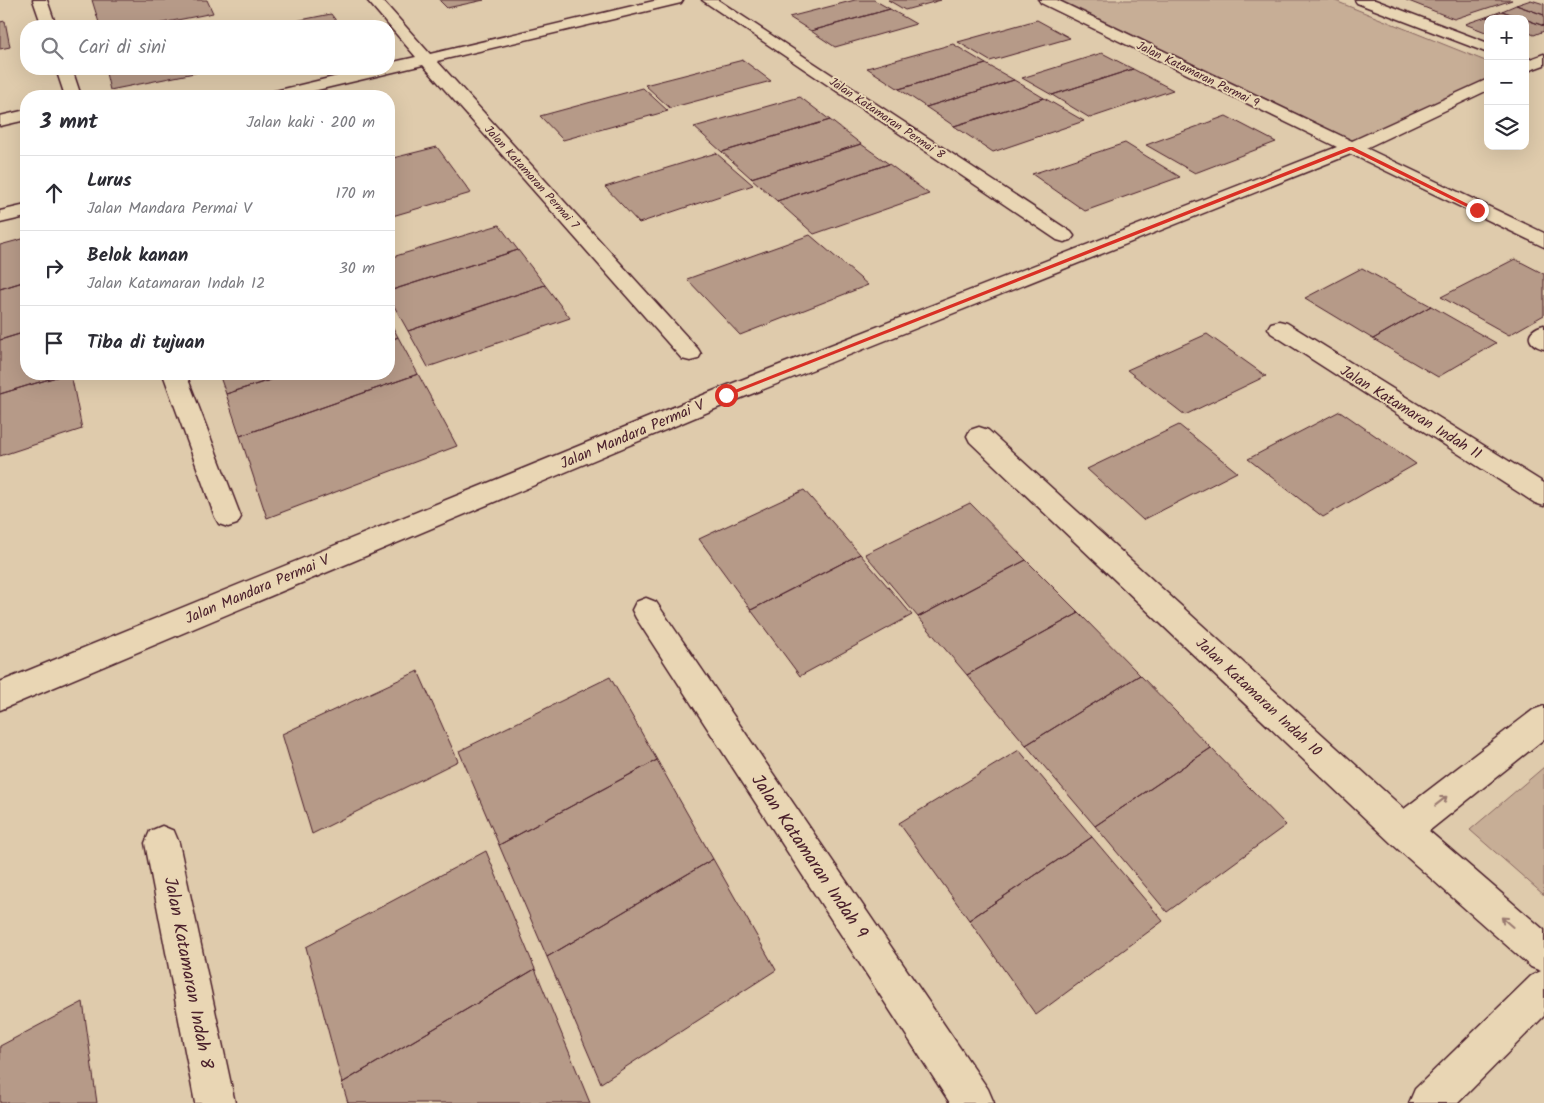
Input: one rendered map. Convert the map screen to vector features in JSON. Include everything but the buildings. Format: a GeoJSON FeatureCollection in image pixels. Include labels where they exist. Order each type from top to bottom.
{"type":"FeatureCollection","features":[{"type":"Feature","properties":{"kind":"street"},"geometry":{"type":"LineString","coordinates":[[40,0],[47,20]]}},
{"type":"Feature","properties":{"kind":"street","name":"Jalan Katamaran Permai 7"},"geometry":{"type":"LineString","coordinates":[[374,0],[392,20]]}},
{"type":"Feature","properties":{"kind":"street"},"geometry":{"type":"LineString","coordinates":[[395,66],[676,0]]}},
{"type":"Feature","properties":{"kind":"street","name":"Jalan Katamaran Permai 8"},"geometry":{"type":"LineString","coordinates":[[709,0],[1064,236]]}},
{"type":"Feature","properties":{"kind":"street","name":"Jalan Katamaran Permai 9"},"geometry":{"type":"LineString","coordinates":[[1046,0],[1544,241]]}},
{"type":"Feature","properties":{"kind":"street"},"geometry":{"type":"LineString","coordinates":[[1362,0],[1484,46]]}},
{"type":"Feature","properties":{"kind":"street","name":"Jalan Katamaran Permai 7"},"geometry":{"type":"LineString","coordinates":[[395,24],[690,354]]}},
{"type":"Feature","properties":{"kind":"street"},"geometry":{"type":"LineString","coordinates":[[66,75],[71,90]]}},
{"type":"Feature","properties":{"kind":"street"},"geometry":{"type":"LineString","coordinates":[[297,90],[359,75]]}},
{"type":"Feature","properties":{"kind":"street","name":"Jalan Mandara Permai V"},"geometry":{"type":"LineString","coordinates":[[0,696],[726,395],[1351,148],[1484,86]]}},
{"type":"Feature","properties":{"kind":"street"},"geometry":{"type":"LineString","coordinates":[[0,121],[20,116]]}},
{"type":"Feature","properties":{"kind":"street"},"geometry":{"type":"LineString","coordinates":[[0,217],[20,212]]}},
{"type":"Feature","properties":{"kind":"street","name":"Jalan Katamaran Indah 11"},"geometry":{"type":"LineString","coordinates":[[1279,328],[1544,496]]}},
{"type":"Feature","properties":{"kind":"street"},"geometry":{"type":"LineString","coordinates":[[1544,332],[1541,334],[1541,339],[1544,342]]}},
{"type":"Feature","properties":{"kind":"street"},"geometry":{"type":"LineString","coordinates":[[176,380],[228,517]]}},
{"type":"Feature","properties":{"kind":"street","name":"Jalan Katamaran Indah 10"},"geometry":{"type":"LineString","coordinates":[[978,436],[1403,831],[1544,954]]}},
{"type":"Feature","properties":{"kind":"street","name":"Jalan Katamaran Indah 9"},"geometry":{"type":"LineString","coordinates":[[646,610],[974,1103]]}},
{"type":"Feature","properties":{"kind":"street"},"geometry":{"type":"LineString","coordinates":[[1403,831],[1544,720]]}},
{"type":"Feature","properties":{"kind":"street","name":"Jalan Katamaran Indah 8"},"geometry":{"type":"LineString","coordinates":[[162,843],[215,1103]]}},
{"type":"Feature","properties":{"kind":"street"},"geometry":{"type":"LineString","coordinates":[[1429,1103],[1544,989]]}},
{"type":"Feature","properties":{"kind":"shaded area"},"geometry":{"type":"Polygon","coordinates":[[[1060,0],[1333,0],[1484,60],[1484,91],[1358,143],[1060,0]]]}},
{"type":"Feature","properties":{"kind":"shaded area"},"geometry":{"type":"Polygon","coordinates":[[[1544,767],[1544,895],[1470,830],[1544,767]]]}},
{"type":"Feature","properties":{"kind":"route"},"geometry":{"type":"LineString","coordinates":[[726,395],[1351,148],[1477,210]]}}]}
